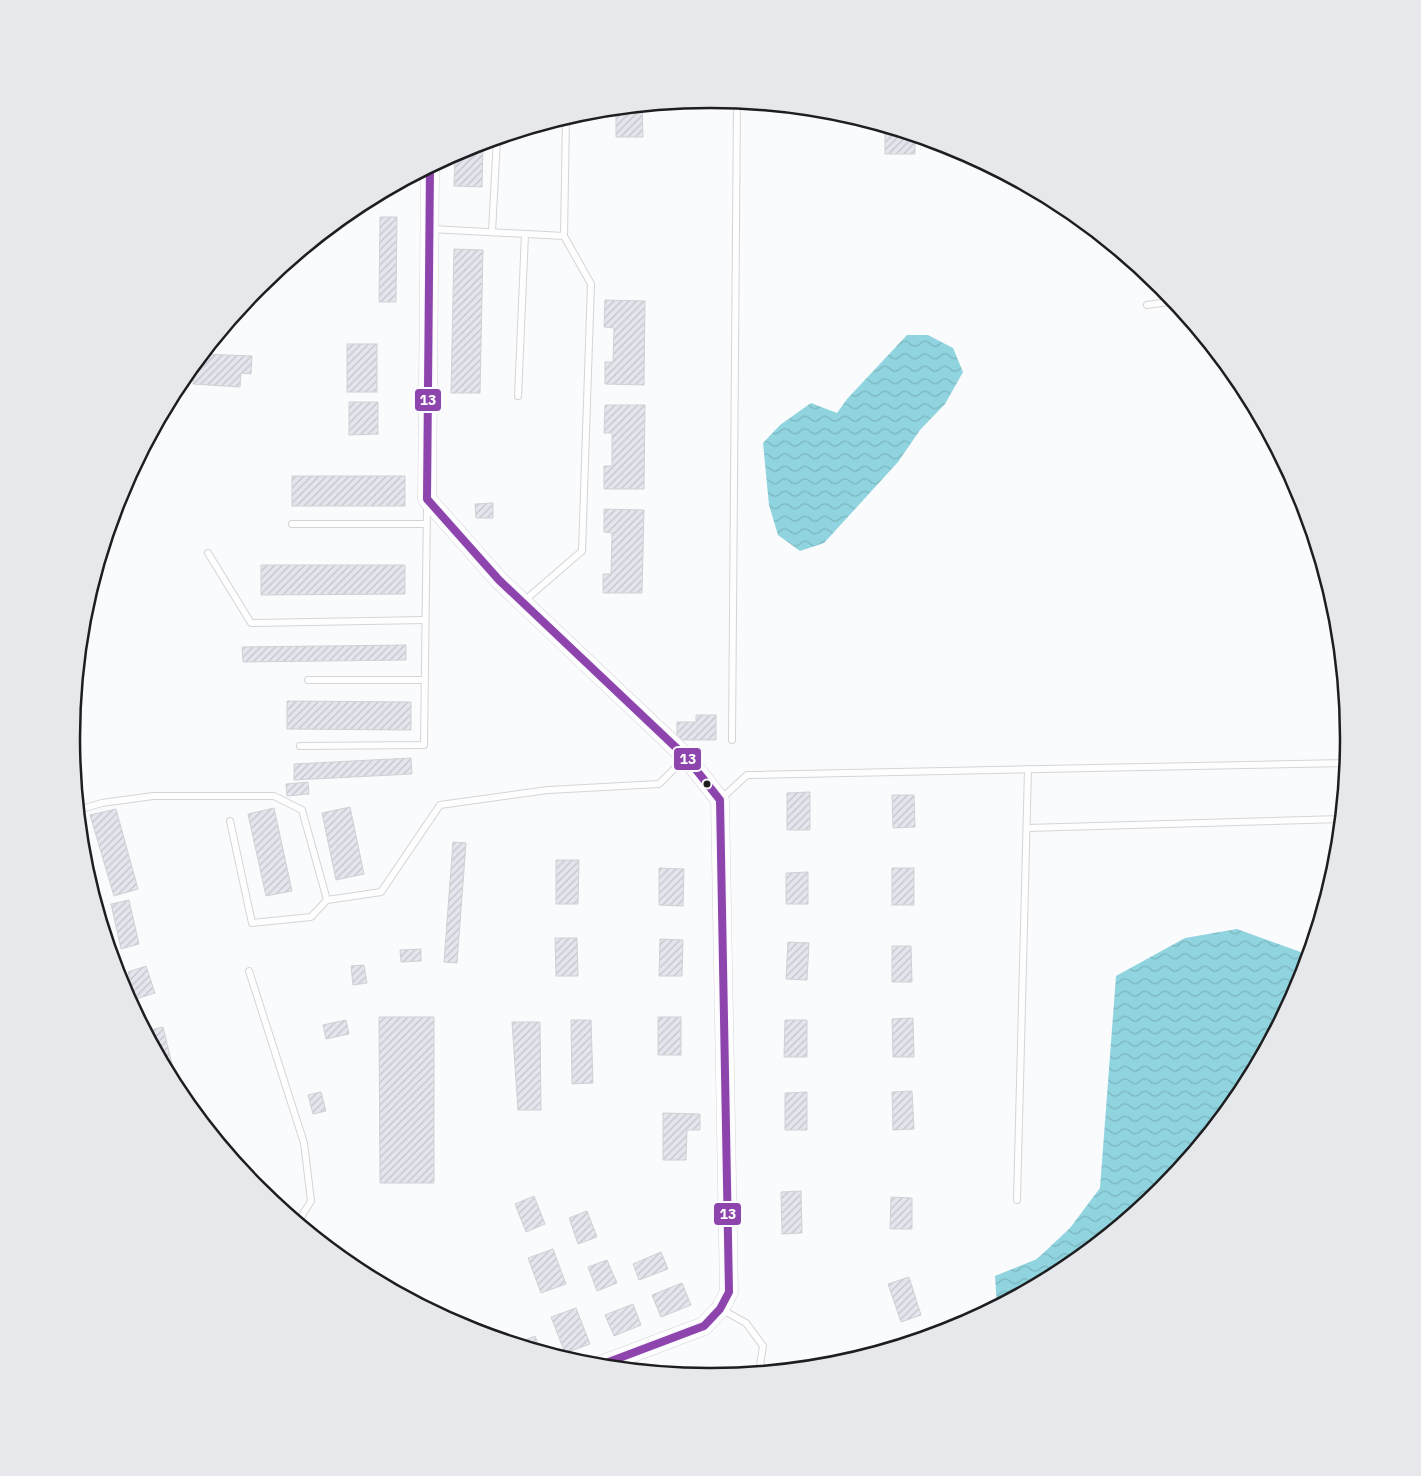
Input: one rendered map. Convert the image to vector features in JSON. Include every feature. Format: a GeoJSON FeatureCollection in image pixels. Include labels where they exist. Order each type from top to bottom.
{"type":"FeatureCollection","features":[{"type":"Feature","properties":{"kind":"street"},"geometry":{"type":"LineString","coordinates":[[430,174],[427,499],[499,580],[686,757],[720,800],[729,1292],[720,1309],[704,1326],[613,1360]]}},
{"type":"Feature","properties":{"kind":"lane"},"geometry":{"type":"LineString","coordinates":[[732,740],[737,109]]}},
{"type":"Feature","properties":{"kind":"lane"},"geometry":{"type":"LineString","coordinates":[[522,602],[582,551],[591,284],[564,236],[566,125]]}},
{"type":"Feature","properties":{"kind":"lane"},"geometry":{"type":"LineString","coordinates":[[492,232],[497,145]]}},
{"type":"Feature","properties":{"kind":"lane"},"geometry":{"type":"LineString","coordinates":[[430,228],[564,236]]}},
{"type":"Feature","properties":{"kind":"lane"},"geometry":{"type":"LineString","coordinates":[[518,396],[526,234]]}},
{"type":"Feature","properties":{"kind":"lane"},"geometry":{"type":"LineString","coordinates":[[1147,305],[1166,302]]}},
{"type":"Feature","properties":{"kind":"lane"},"geometry":{"type":"LineString","coordinates":[[300,746],[424,745],[427,499]]}},
{"type":"Feature","properties":{"kind":"lane"},"geometry":{"type":"LineString","coordinates":[[292,524],[426,524]]}},
{"type":"Feature","properties":{"kind":"lane"},"geometry":{"type":"LineString","coordinates":[[208,553],[251,623],[425,620]]}},
{"type":"Feature","properties":{"kind":"lane"},"geometry":{"type":"LineString","coordinates":[[308,680],[425,680]]}},
{"type":"Feature","properties":{"kind":"lane"},"geometry":{"type":"LineString","coordinates":[[230,821],[252,923],[311,916],[327,900],[381,892],[440,805],[548,790],[660,784],[686,757]]}},
{"type":"Feature","properties":{"kind":"lane"},"geometry":{"type":"LineString","coordinates":[[720,800],[747,775],[1340,763]]}},
{"type":"Feature","properties":{"kind":"lane"},"geometry":{"type":"LineString","coordinates":[[1017,1200],[1028,768]]}},
{"type":"Feature","properties":{"kind":"lane"},"geometry":{"type":"LineString","coordinates":[[84,808],[102,802],[153,796],[274,796],[302,810],[327,900]]}},
{"type":"Feature","properties":{"kind":"lane"},"geometry":{"type":"LineString","coordinates":[[1027,828],[1336,820]]}},
{"type":"Feature","properties":{"kind":"lane"},"geometry":{"type":"LineString","coordinates":[[250,971],[304,1143],[311,1201],[301,1217]]}},
{"type":"Feature","properties":{"kind":"lane"},"geometry":{"type":"LineString","coordinates":[[720,1309],[746,1323],[763,1346],[760,1366]]}},
{"type":"Feature","properties":{"kind":"water"},"geometry":{"type":"Polygon","coordinates":[[[907,335],[928,335],[953,348],[963,372],[945,404],[920,430],[898,462],[824,543],[800,551],[778,535],[769,505],[763,443],[780,425],[811,403],[837,413],[847,399],[907,335]]]}},
{"type":"Feature","properties":{"kind":"water"},"geometry":{"type":"Polygon","coordinates":[[[1237,929],[1303,953],[1276,1017],[1257,1053],[1211,1122],[1185,1154],[1126,1212],[1094,1238],[1026,1284],[997,1299],[995,1276],[1037,1259],[1070,1228],[1100,1188],[1116,976],[1185,938],[1237,929]]]}},
{"type":"Feature","properties":{"kind":"building"},"geometry":{"type":"Polygon","coordinates":[[[642,112],[643,137],[616,137],[616,115],[642,112]]]}},
{"type":"Feature","properties":{"kind":"building"},"geometry":{"type":"Polygon","coordinates":[[[885,132],[915,142],[915,154],[885,154],[885,132]]]}},
{"type":"Feature","properties":{"kind":"building"},"geometry":{"type":"Polygon","coordinates":[[[483,150],[482,187],[454,186],[455,162],[483,150]]]}},
{"type":"Feature","properties":{"kind":"building"},"geometry":{"type":"Polygon","coordinates":[[[380,217],[397,217],[396,302],[379,302],[380,217]]]}},
{"type":"Feature","properties":{"kind":"building"},"geometry":{"type":"Polygon","coordinates":[[[454,249],[483,250],[480,393],[451,393],[454,249]]]}},
{"type":"Feature","properties":{"kind":"building"},"geometry":{"type":"Polygon","coordinates":[[[605,300],[645,301],[644,385],[605,384],[605,362],[613,362],[614,328],[604,327],[605,300]]]}},
{"type":"Feature","properties":{"kind":"building"},"geometry":{"type":"Polygon","coordinates":[[[347,344],[377,344],[377,392],[347,392],[347,344]]]}},
{"type":"Feature","properties":{"kind":"building"},"geometry":{"type":"Polygon","coordinates":[[[210,354],[252,356],[251,374],[241,373],[240,387],[193,384],[194,377],[210,354]]]}},
{"type":"Feature","properties":{"kind":"building"},"geometry":{"type":"Polygon","coordinates":[[[349,402],[378,402],[378,434],[349,435],[349,402]]]}},
{"type":"Feature","properties":{"kind":"building"},"geometry":{"type":"Polygon","coordinates":[[[605,405],[645,405],[644,489],[604,489],[604,466],[612,466],[612,433],[604,433],[605,405]]]}},
{"type":"Feature","properties":{"kind":"building"},"geometry":{"type":"Polygon","coordinates":[[[292,476],[405,476],[405,506],[292,506],[292,476]]]}},
{"type":"Feature","properties":{"kind":"building"},"geometry":{"type":"Polygon","coordinates":[[[493,503],[493,518],[476,518],[475,504],[493,503]]]}},
{"type":"Feature","properties":{"kind":"building"},"geometry":{"type":"Polygon","coordinates":[[[604,509],[644,510],[642,593],[603,593],[603,574],[611,574],[612,533],[604,532],[604,509]]]}},
{"type":"Feature","properties":{"kind":"building"},"geometry":{"type":"Polygon","coordinates":[[[261,565],[405,565],[405,594],[261,595],[261,565]]]}},
{"type":"Feature","properties":{"kind":"building"},"geometry":{"type":"Polygon","coordinates":[[[406,645],[406,660],[243,662],[242,647],[406,645]]]}},
{"type":"Feature","properties":{"kind":"building"},"geometry":{"type":"Polygon","coordinates":[[[287,701],[411,702],[411,730],[287,729],[287,701]]]}},
{"type":"Feature","properties":{"kind":"building"},"geometry":{"type":"Polygon","coordinates":[[[696,715],[716,715],[716,740],[677,740],[677,722],[696,722],[696,715]]]}},
{"type":"Feature","properties":{"kind":"building"},"geometry":{"type":"Polygon","coordinates":[[[411,758],[412,774],[294,780],[294,764],[411,758]]]}},
{"type":"Feature","properties":{"kind":"building"},"geometry":{"type":"Polygon","coordinates":[[[308,782],[309,794],[287,796],[286,784],[308,782]]]}},
{"type":"Feature","properties":{"kind":"building"},"geometry":{"type":"Polygon","coordinates":[[[810,792],[810,830],[787,830],[787,793],[810,792]]]}},
{"type":"Feature","properties":{"kind":"building"},"geometry":{"type":"Polygon","coordinates":[[[892,795],[914,795],[915,827],[893,828],[892,795]]]}},
{"type":"Feature","properties":{"kind":"building"},"geometry":{"type":"Polygon","coordinates":[[[350,807],[364,874],[336,880],[322,813],[350,807]]]}},
{"type":"Feature","properties":{"kind":"building"},"geometry":{"type":"Polygon","coordinates":[[[274,808],[292,891],[266,896],[248,814],[274,808]]]}},
{"type":"Feature","properties":{"kind":"building"},"geometry":{"type":"Polygon","coordinates":[[[116,809],[138,889],[114,896],[90,815],[116,809]]]}},
{"type":"Feature","properties":{"kind":"building"},"geometry":{"type":"Polygon","coordinates":[[[453,842],[466,843],[457,963],[444,962],[453,842]]]}},
{"type":"Feature","properties":{"kind":"building"},"geometry":{"type":"Polygon","coordinates":[[[556,860],[579,860],[578,904],[556,904],[556,860]]]}},
{"type":"Feature","properties":{"kind":"building"},"geometry":{"type":"Polygon","coordinates":[[[659,868],[684,869],[683,906],[659,905],[659,868]]]}},
{"type":"Feature","properties":{"kind":"building"},"geometry":{"type":"Polygon","coordinates":[[[892,868],[914,868],[914,905],[892,905],[892,868]]]}},
{"type":"Feature","properties":{"kind":"building"},"geometry":{"type":"Polygon","coordinates":[[[808,872],[808,904],[786,904],[786,873],[808,872]]]}},
{"type":"Feature","properties":{"kind":"building"},"geometry":{"type":"Polygon","coordinates":[[[129,900],[139,944],[121,949],[111,904],[129,900]]]}},
{"type":"Feature","properties":{"kind":"building"},"geometry":{"type":"Polygon","coordinates":[[[555,938],[577,938],[578,976],[556,976],[555,938]]]}},
{"type":"Feature","properties":{"kind":"building"},"geometry":{"type":"Polygon","coordinates":[[[660,939],[683,940],[682,976],[659,976],[660,939]]]}},
{"type":"Feature","properties":{"kind":"building"},"geometry":{"type":"Polygon","coordinates":[[[788,942],[809,943],[807,980],[786,979],[788,942]]]}},
{"type":"Feature","properties":{"kind":"building"},"geometry":{"type":"Polygon","coordinates":[[[892,946],[911,946],[912,982],[892,982],[892,946]]]}},
{"type":"Feature","properties":{"kind":"building"},"geometry":{"type":"Polygon","coordinates":[[[421,949],[421,961],[401,962],[400,950],[421,949]]]}},
{"type":"Feature","properties":{"kind":"building"},"geometry":{"type":"Polygon","coordinates":[[[364,965],[367,983],[353,985],[351,966],[364,965]]]}},
{"type":"Feature","properties":{"kind":"building"},"geometry":{"type":"Polygon","coordinates":[[[146,966],[155,993],[137,999],[128,972],[146,966]]]}},
{"type":"Feature","properties":{"kind":"building"},"geometry":{"type":"Polygon","coordinates":[[[379,1017],[434,1017],[434,1183],[380,1183],[379,1017]]]}},
{"type":"Feature","properties":{"kind":"building"},"geometry":{"type":"Polygon","coordinates":[[[658,1017],[681,1017],[681,1055],[658,1055],[658,1017]]]}},
{"type":"Feature","properties":{"kind":"building"},"geometry":{"type":"Polygon","coordinates":[[[913,1018],[914,1057],[893,1057],[892,1019],[913,1018]]]}},
{"type":"Feature","properties":{"kind":"building"},"geometry":{"type":"Polygon","coordinates":[[[346,1020],[349,1034],[326,1039],[323,1025],[346,1020]]]}},
{"type":"Feature","properties":{"kind":"building"},"geometry":{"type":"Polygon","coordinates":[[[571,1020],[591,1020],[593,1083],[572,1084],[571,1020]]]}},
{"type":"Feature","properties":{"kind":"building"},"geometry":{"type":"Polygon","coordinates":[[[785,1020],[807,1020],[807,1057],[784,1057],[785,1020]]]}},
{"type":"Feature","properties":{"kind":"building"},"geometry":{"type":"Polygon","coordinates":[[[512,1022],[540,1022],[541,1110],[518,1110],[512,1022]]]}},
{"type":"Feature","properties":{"kind":"building"},"geometry":{"type":"Polygon","coordinates":[[[163,1027],[173,1067],[164,1053],[152,1030],[163,1027]]]}},
{"type":"Feature","properties":{"kind":"building"},"geometry":{"type":"Polygon","coordinates":[[[912,1091],[914,1129],[893,1130],[892,1092],[912,1091]]]}},
{"type":"Feature","properties":{"kind":"building"},"geometry":{"type":"Polygon","coordinates":[[[321,1092],[326,1111],[313,1114],[308,1095],[321,1092]]]}},
{"type":"Feature","properties":{"kind":"building"},"geometry":{"type":"Polygon","coordinates":[[[807,1092],[807,1130],[785,1130],[785,1093],[807,1092]]]}},
{"type":"Feature","properties":{"kind":"building"},"geometry":{"type":"Polygon","coordinates":[[[663,1113],[700,1114],[700,1130],[687,1130],[686,1160],[663,1160],[663,1113]]]}},
{"type":"Feature","properties":{"kind":"building"},"geometry":{"type":"Polygon","coordinates":[[[801,1191],[802,1233],[782,1234],[781,1192],[801,1191]]]}},
{"type":"Feature","properties":{"kind":"building"},"geometry":{"type":"Polygon","coordinates":[[[534,1196],[545,1224],[526,1232],[515,1204],[534,1196]]]}},
{"type":"Feature","properties":{"kind":"building"},"geometry":{"type":"Polygon","coordinates":[[[891,1197],[912,1198],[912,1229],[890,1229],[891,1197]]]}},
{"type":"Feature","properties":{"kind":"building"},"geometry":{"type":"Polygon","coordinates":[[[587,1211],[597,1237],[578,1244],[569,1218],[587,1211]]]}},
{"type":"Feature","properties":{"kind":"building"},"geometry":{"type":"Polygon","coordinates":[[[553,1249],[566,1284],[541,1293],[528,1258],[553,1249]]]}},
{"type":"Feature","properties":{"kind":"building"},"geometry":{"type":"Polygon","coordinates":[[[661,1252],[668,1269],[639,1280],[633,1264],[661,1252]]]}},
{"type":"Feature","properties":{"kind":"building"},"geometry":{"type":"Polygon","coordinates":[[[607,1260],[617,1283],[597,1291],[588,1267],[607,1260]]]}},
{"type":"Feature","properties":{"kind":"building"},"geometry":{"type":"Polygon","coordinates":[[[909,1277],[921,1315],[901,1322],[888,1284],[909,1277]]]}},
{"type":"Feature","properties":{"kind":"building"},"geometry":{"type":"Polygon","coordinates":[[[682,1283],[691,1305],[661,1317],[652,1295],[682,1283]]]}},
{"type":"Feature","properties":{"kind":"building"},"geometry":{"type":"Polygon","coordinates":[[[633,1304],[641,1325],[614,1336],[605,1315],[633,1304]]]}},
{"type":"Feature","properties":{"kind":"building"},"geometry":{"type":"Polygon","coordinates":[[[576,1308],[590,1344],[568,1352],[564,1351],[551,1317],[576,1308]]]}},
{"type":"Feature","properties":{"kind":"building"},"geometry":{"type":"Polygon","coordinates":[[[535,1336],[538,1344],[525,1340],[535,1336]]]}},
{"type":"Feature","properties":{"kind":"transit line","name":"13"},"geometry":{"type":"LineString","coordinates":[[430,174],[427,499],[499,580],[686,757],[720,800],[729,1292],[720,1309],[704,1326],[613,1360]]}}]}
